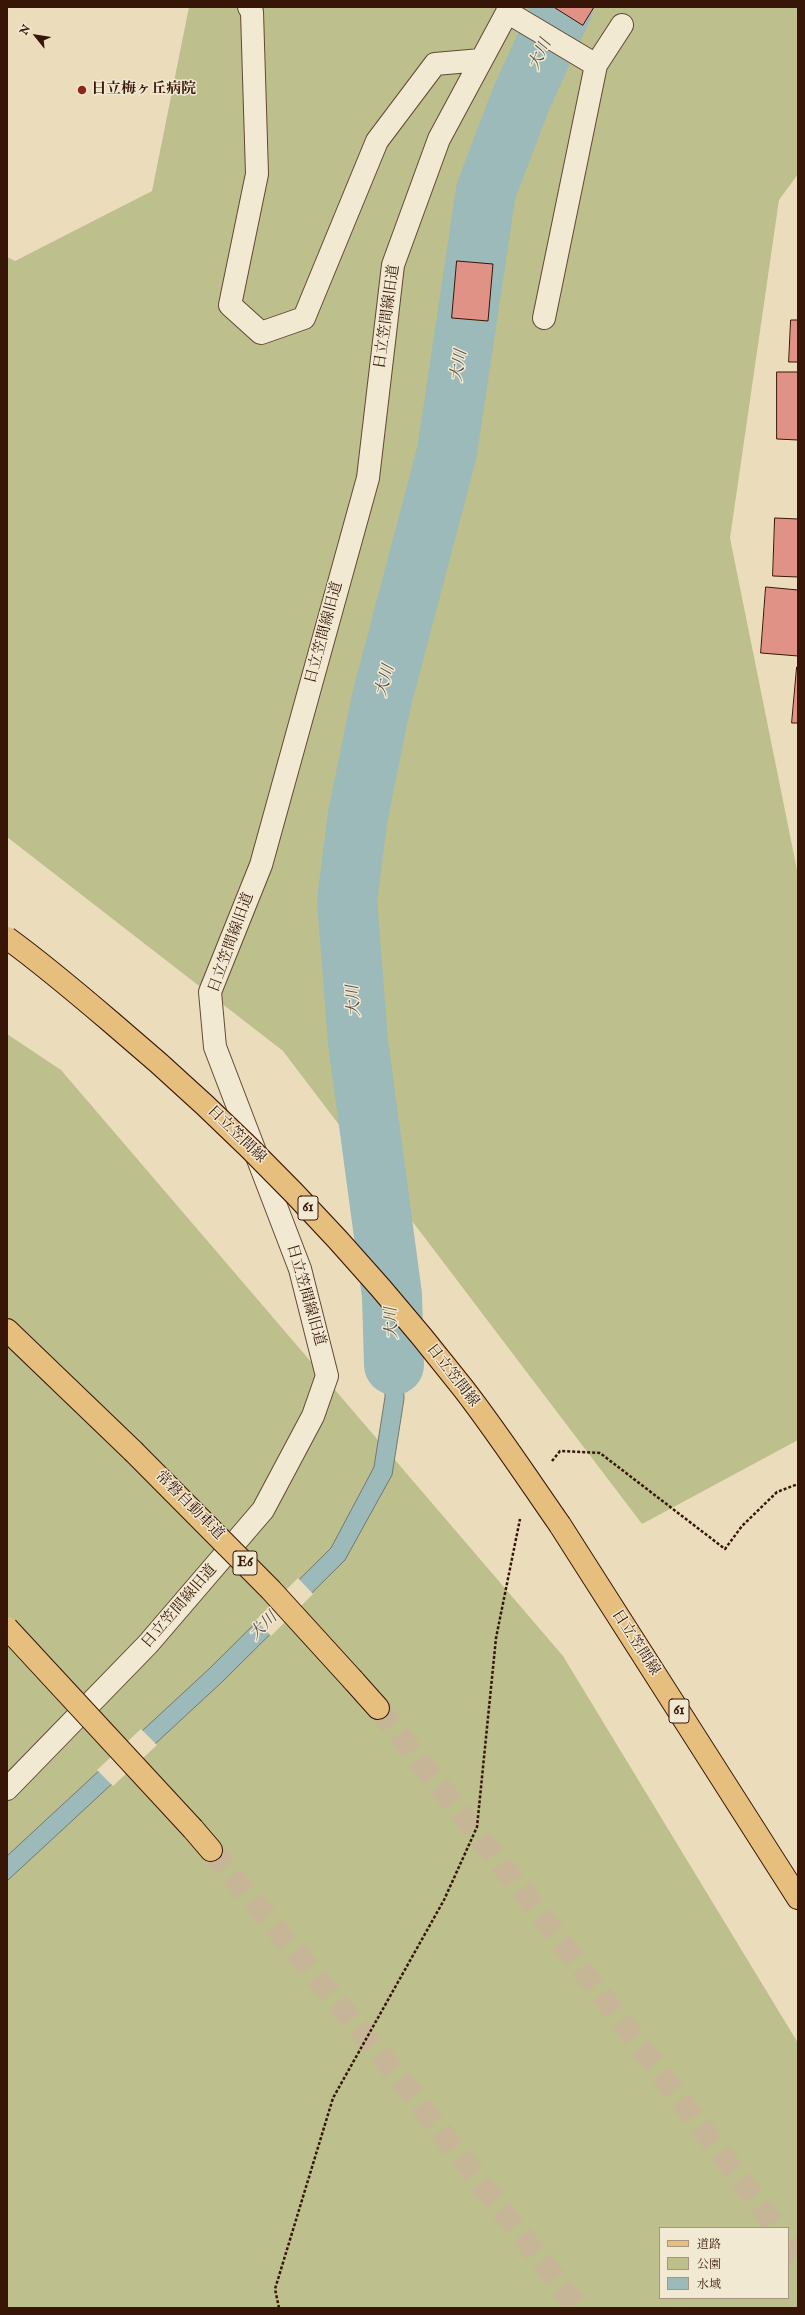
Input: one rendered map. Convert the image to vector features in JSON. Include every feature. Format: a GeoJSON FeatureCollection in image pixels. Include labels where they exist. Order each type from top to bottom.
{"type":"FeatureCollection","features":[{"type":"Feature","properties":{"kind":"main road","name":"日立笠間線"},"geometry":{"type":"LineString","coordinates":[[7,938],[37,960],[158,1062],[287,1186],[368,1273],[427,1344],[464,1390],[560,1525],[798,1898]]}},
{"type":"Feature","properties":{"kind":"main road","name":"常磐自動車道"},"geometry":{"type":"LineString","coordinates":[[7,1330],[133,1451],[271,1590],[378,1708]]}},
{"type":"Feature","properties":{"kind":"main road"},"geometry":{"type":"LineString","coordinates":[[7,1628],[211,1850]]}},
{"type":"Feature","properties":{"kind":"street"},"geometry":{"type":"LineString","coordinates":[[249,7],[252,12],[257,174],[230,305],[260,333],[304,318],[377,141],[435,64],[481,60]]}},
{"type":"Feature","properties":{"kind":"street"},"geometry":{"type":"LineString","coordinates":[[508,9],[596,65]]}},
{"type":"Feature","properties":{"kind":"street","name":"日立笠間線旧道"},"geometry":{"type":"LineString","coordinates":[[7,1789],[148,1644],[263,1510],[313,1416],[327,1376],[300,1269],[215,1046],[210,992],[261,866],[368,478],[393,266],[439,139],[508,9]]}},
{"type":"Feature","properties":{"kind":"street"},"geometry":{"type":"LineString","coordinates":[[544,318],[596,65],[622,25]]}},
{"type":"Feature","properties":{"kind":"path"},"geometry":{"type":"LineString","coordinates":[[551,1462],[560,1451],[600,1453],[725,1549],[742,1526],[776,1492],[798,1484]]}},
{"type":"Feature","properties":{"kind":"path"},"geometry":{"type":"LineString","coordinates":[[279,2308],[275,2289],[333,2098],[444,1900],[477,1827],[496,1638],[521,1518]]}},
{"type":"Feature","properties":{"kind":"green space"},"geometry":{"type":"Polygon","coordinates":[[[189,7],[798,7],[798,174],[779,200],[730,538],[798,875],[798,1440],[642,1524],[283,1051],[7,837],[7,257],[15,261],[152,191],[189,7]]]}},
{"type":"Feature","properties":{"kind":"green space"},"geometry":{"type":"Polygon","coordinates":[[[7,1034],[61,1070],[563,1656],[798,2043],[798,2308],[7,2308],[7,1034]]]}},
{"type":"Feature","properties":{"kind":"water"},"geometry":{"type":"Polygon","coordinates":[[[384,1289],[400,1298],[404,1399],[392,1475],[345,1560],[222,1682],[7,1881],[7,1856],[210,1668],[331,1548],[374,1467],[385,1397],[384,1289]]]}},
{"type":"Feature","properties":{"kind":"pier"},"geometry":{"type":"Polygon","coordinates":[[[382,1289],[402,1298],[406,1382],[383,1354],[382,1289]]]}},
{"type":"Feature","properties":{"kind":"pier"},"geometry":{"type":"Polygon","coordinates":[[[298,1578],[313,1594],[271,1636],[256,1620],[298,1578]]]}},
{"type":"Feature","properties":{"kind":"pier"},"geometry":{"type":"Polygon","coordinates":[[[141,1729],[157,1745],[113,1786],[97,1770],[141,1729]]]}},
{"type":"Feature","properties":{"kind":"building"},"geometry":{"type":"Polygon","coordinates":[[[554,7],[594,7],[583,25],[554,7]]]}},
{"type":"Feature","properties":{"kind":"building"},"geometry":{"type":"Polygon","coordinates":[[[457,261],[493,264],[488,321],[452,318],[457,261]]]}},
{"type":"Feature","properties":{"kind":"building"},"geometry":{"type":"Polygon","coordinates":[[[791,320],[798,320],[798,362],[789,362],[791,320]]]}},
{"type":"Feature","properties":{"kind":"building"},"geometry":{"type":"Polygon","coordinates":[[[777,372],[798,372],[798,440],[777,439],[777,372]]]}},
{"type":"Feature","properties":{"kind":"building"},"geometry":{"type":"Polygon","coordinates":[[[775,518],[798,519],[798,577],[773,576],[775,518]]]}},
{"type":"Feature","properties":{"kind":"building"},"geometry":{"type":"Polygon","coordinates":[[[766,587],[798,590],[798,656],[761,653],[766,587]]]}},
{"type":"Feature","properties":{"kind":"building"},"geometry":{"type":"Polygon","coordinates":[[[797,667],[798,723],[792,723],[797,667]]]}},
{"type":"Feature","properties":{"kind":"waterway","name":"大川"},"geometry":{"type":"LineString","coordinates":[[394,1365],[392,1295],[358,1042],[347,900],[358,815],[381,702],[447,452],[486,191],[521,99],[563,7]]}},
{"type":"Feature","properties":{"kind":"tunnel"},"geometry":{"type":"LineString","coordinates":[[378,1708],[542,1916],[776,2227]]}},
{"type":"Feature","properties":{"kind":"tunnel"},"geometry":{"type":"LineString","coordinates":[[211,1850],[395,2072],[578,2308]]}},
{"type":"Feature","properties":{"kind":"tunnel"},"geometry":{"type":"LineString","coordinates":[[789,2244],[798,2257]]}},
{"type":"Feature","properties":{"kind":"place","name":"日立梅ヶ丘病院"},"geometry":{"type":"Point","coordinates":[82,90]}}]}
